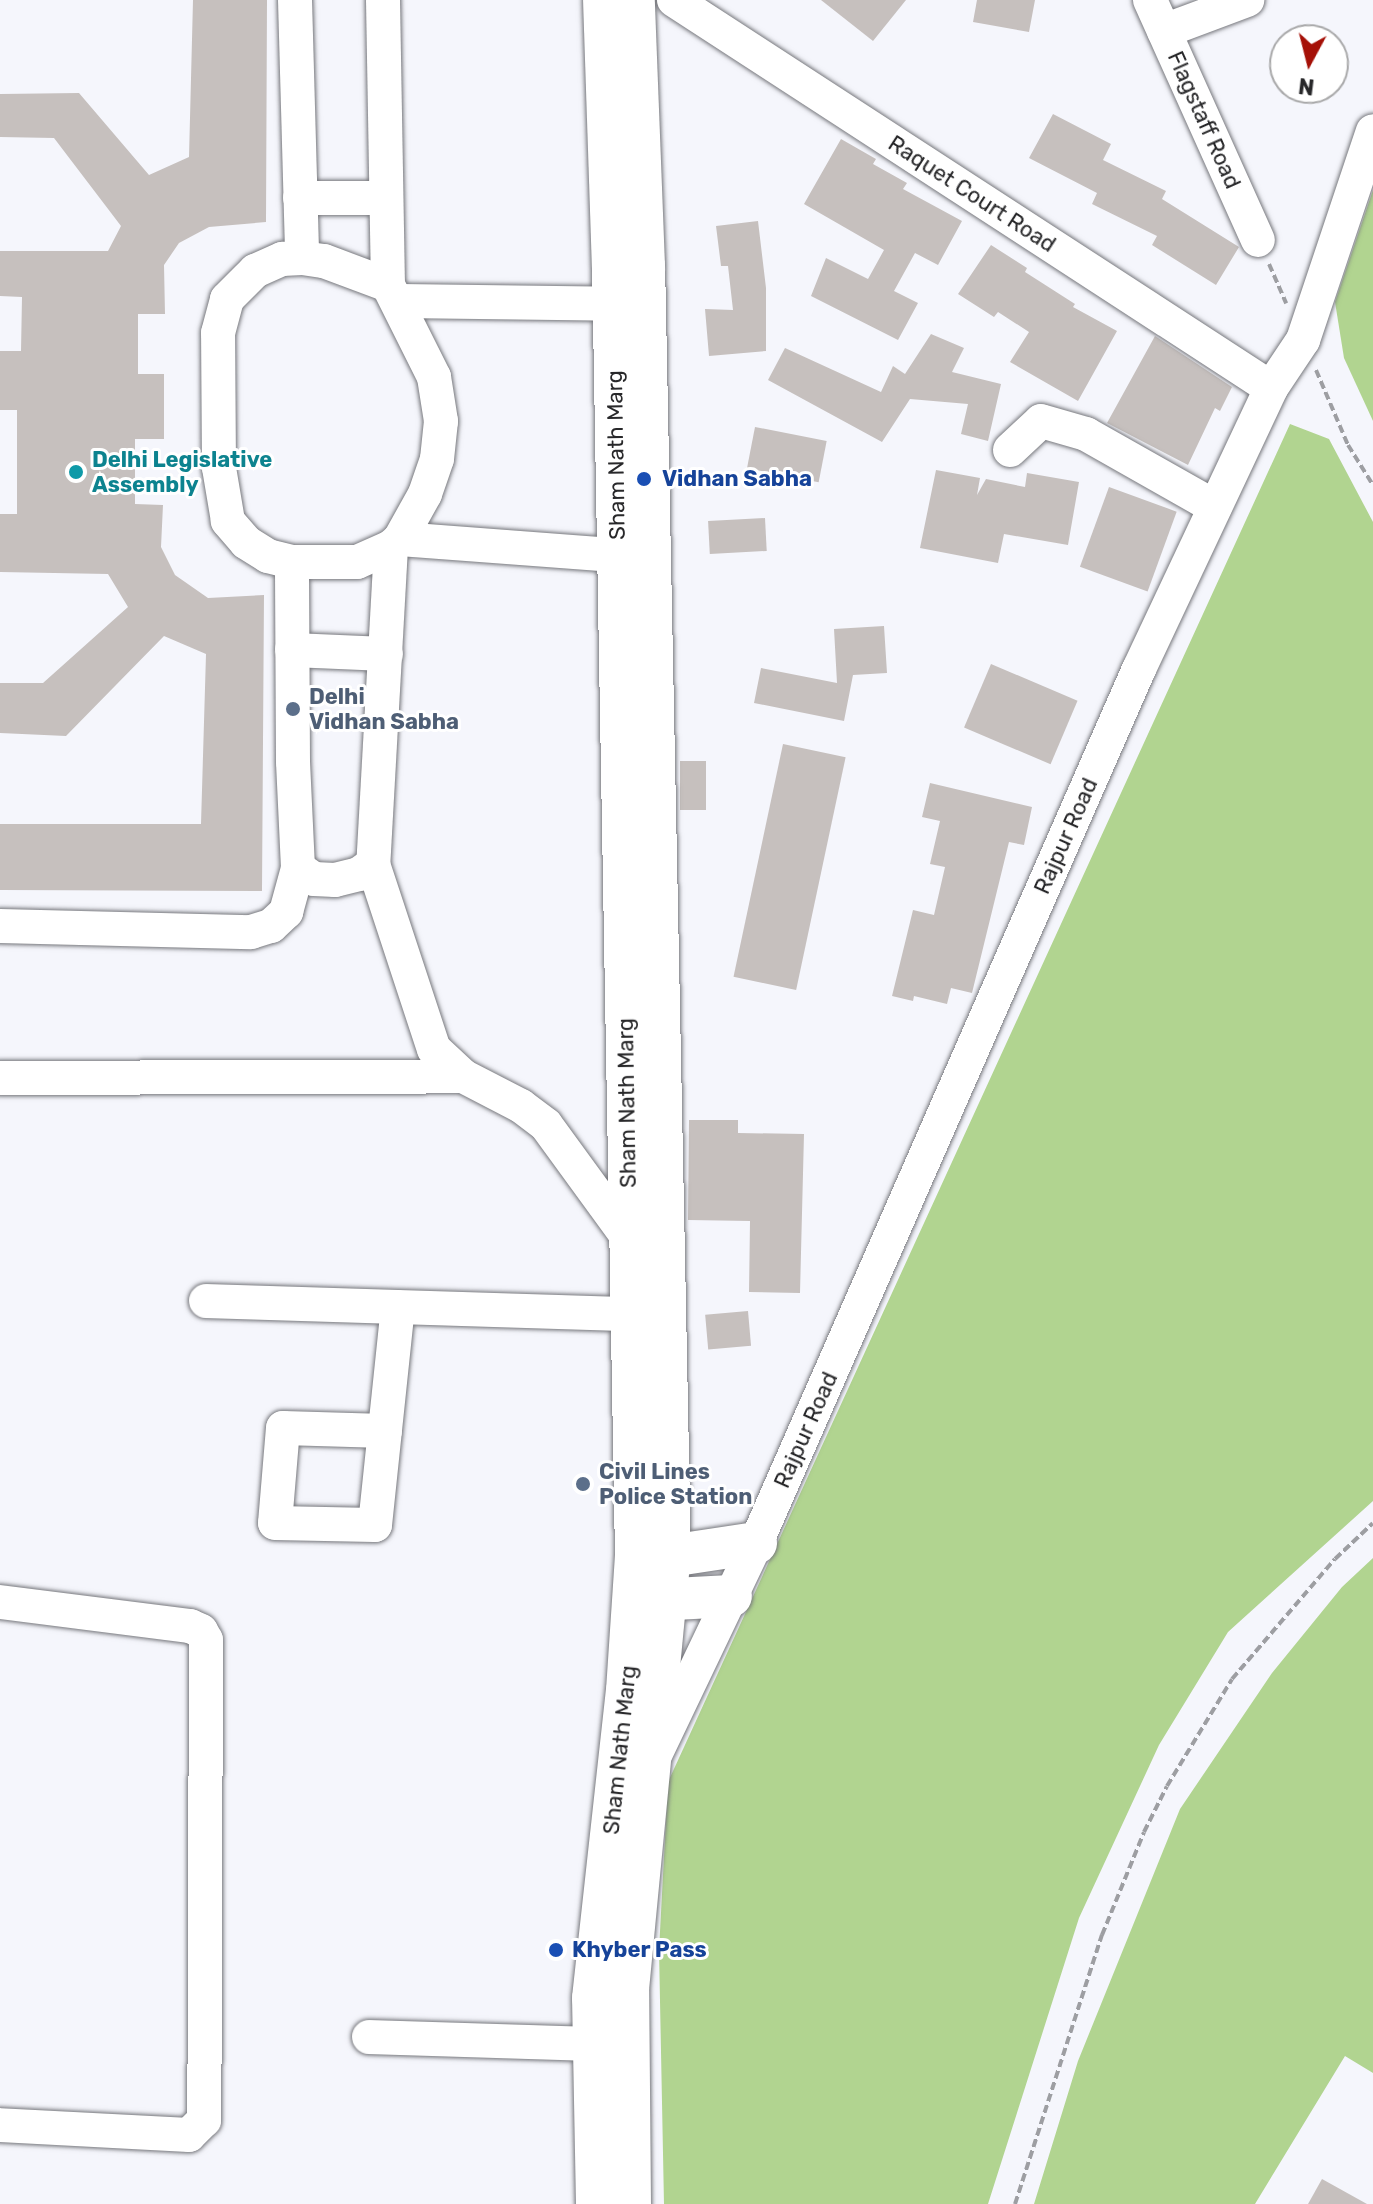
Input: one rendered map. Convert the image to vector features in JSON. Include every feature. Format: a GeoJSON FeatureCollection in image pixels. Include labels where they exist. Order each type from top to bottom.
{"type":"FeatureCollection","features":[{"type":"Feature","properties":{"kind":"main road","name":"Sham Nath Marg"},"geometry":{"type":"LineString","coordinates":[[604,0],[629,304],[646,350],[634,558],[655,786],[646,1240],[630,1314],[653,1556]]}},
{"type":"Feature","properties":{"kind":"main road","name":"Sham Nath Marg"},"geometry":{"type":"LineString","coordinates":[[630,2204],[628,1989],[647,1771],[649,1601],[653,1556],[629,304],[634,0]]}},
{"type":"Feature","properties":{"kind":"main road"},"geometry":{"type":"LineString","coordinates":[[653,1556],[756,1543]]}},
{"type":"Feature","properties":{"kind":"main road"},"geometry":{"type":"LineString","coordinates":[[649,1601],[731,1596]]}},
{"type":"Feature","properties":{"kind":"main road","name":"Sham Nath Marg"},"geometry":{"type":"LineString","coordinates":[[597,2204],[593,1998],[627,1691],[649,1601]]}},
{"type":"Feature","properties":{"kind":"street"},"geometry":{"type":"LineString","coordinates":[[295,0],[302,258]]}},
{"type":"Feature","properties":{"kind":"street"},"geometry":{"type":"LineString","coordinates":[[383,0],[386,198],[393,293],[434,377],[441,421],[437,459],[425,494],[396,543],[373,864],[434,1049],[463,1076],[521,1106],[546,1125],[646,1240]]}},
{"type":"Feature","properties":{"kind":"street","name":"Raquet Court Road"},"geometry":{"type":"LineString","coordinates":[[674,0],[1271,388]]}},
{"type":"Feature","properties":{"kind":"street","name":"Flagstaff Road"},"geometry":{"type":"LineString","coordinates":[[1150,0],[1258,240]]}},
{"type":"Feature","properties":{"kind":"street"},"geometry":{"type":"LineString","coordinates":[[1164,31],[1247,0]]}},
{"type":"Feature","properties":{"kind":"street","name":"Rajpur Road"},"geometry":{"type":"LineString","coordinates":[[647,1771],[756,1543],[1139,669],[1271,388],[1303,340],[1373,131]]}},
{"type":"Feature","properties":{"kind":"street"},"geometry":{"type":"LineString","coordinates":[[300,198],[386,198]]}},
{"type":"Feature","properties":{"kind":"street"},"geometry":{"type":"LineString","coordinates":[[629,304],[393,293],[324,261],[282,259],[255,271],[227,299],[218,333],[219,468],[228,521],[246,542],[268,556],[292,562],[357,562],[396,543],[634,558]]}},
{"type":"Feature","properties":{"kind":"street"},"geometry":{"type":"LineString","coordinates":[[646,350],[663,390],[666,407],[667,740],[655,786]]}},
{"type":"Feature","properties":{"kind":"street"},"geometry":{"type":"LineString","coordinates":[[1010,450],[1041,421],[1086,434],[1215,507]]}},
{"type":"Feature","properties":{"kind":"street"},"geometry":{"type":"LineString","coordinates":[[0,926],[251,932],[271,926],[286,912],[298,868],[292,562]]}},
{"type":"Feature","properties":{"kind":"street"},"geometry":{"type":"LineString","coordinates":[[292,650],[386,654]]}},
{"type":"Feature","properties":{"kind":"street"},"geometry":{"type":"LineString","coordinates":[[298,868],[314,879],[335,880],[359,874],[373,864]]}},
{"type":"Feature","properties":{"kind":"street"},"geometry":{"type":"LineString","coordinates":[[0,1078],[463,1076]]}},
{"type":"Feature","properties":{"kind":"street"},"geometry":{"type":"LineString","coordinates":[[206,1301],[630,1314]]}},
{"type":"Feature","properties":{"kind":"street"},"geometry":{"type":"LineString","coordinates":[[385,1431],[398,1307]]}},
{"type":"Feature","properties":{"kind":"street"},"geometry":{"type":"LineString","coordinates":[[0,1602],[190,1626],[201,1631],[206,1640],[206,1656],[201,2126],[189,2135],[0,2125]]}},
{"type":"Feature","properties":{"kind":"street"},"geometry":{"type":"LineString","coordinates":[[369,2037],[592,2044]]}},
{"type":"Feature","properties":{"kind":"path"},"geometry":{"type":"LineString","coordinates":[[1015,2204],[1102,1935],[1144,1832],[1167,1786],[1232,1679],[1335,1559],[1373,1523]]}},
{"type":"Feature","properties":{"kind":"green space"},"geometry":{"type":"Polygon","coordinates":[[[1373,190],[1373,421],[1344,358],[1335,302],[1373,190]]]}},
{"type":"Feature","properties":{"kind":"green space"},"geometry":{"type":"Polygon","coordinates":[[[1290,424],[1329,439],[1373,522],[1373,1501],[1228,1632],[1159,1745],[1079,1918],[988,2204],[664,2204],[659,1950],[668,1782],[1290,424]]]}},
{"type":"Feature","properties":{"kind":"green space"},"geometry":{"type":"Polygon","coordinates":[[[1373,1558],[1373,2073],[1345,2056],[1255,2204],[1034,2204],[1078,2061],[1180,1809],[1272,1673],[1342,1587],[1373,1558]]]}},
{"type":"Feature","properties":{"kind":"building","name":"Delhi Legislative Assembly"},"geometry":{"type":"Polygon","coordinates":[[[193,0],[267,0],[266,222],[209,227],[179,243],[164,265],[165,314],[138,314],[138,374],[164,374],[164,439],[135,439],[135,504],[163,505],[161,547],[175,575],[208,598],[264,595],[262,891],[0,890],[0,824],[201,824],[206,654],[164,636],[66,736],[0,733],[0,683],[43,683],[128,607],[108,574],[0,572],[0,514],[17,514],[17,410],[0,410],[0,351],[21,351],[22,297],[0,296],[0,251],[108,251],[121,226],[54,138],[0,137],[0,94],[79,93],[149,175],[189,157],[193,0]]]}},
{"type":"Feature","properties":{"kind":"building"},"geometry":{"type":"Polygon","coordinates":[[[821,0],[906,0],[873,41],[821,0]]]}},
{"type":"Feature","properties":{"kind":"building"},"geometry":{"type":"Polygon","coordinates":[[[977,0],[1035,0],[1029,32],[973,22],[977,0]]]}},
{"type":"Feature","properties":{"kind":"building"},"geometry":{"type":"Polygon","coordinates":[[[1053,114],[1111,144],[1103,160],[1166,191],[1162,199],[1239,247],[1216,285],[1152,245],[1157,236],[1092,204],[1097,193],[1029,158],[1053,114]]]}},
{"type":"Feature","properties":{"kind":"building"},"geometry":{"type":"Polygon","coordinates":[[[841,139],[876,159],[873,164],[907,183],[903,189],[962,221],[938,265],[915,253],[894,291],[918,303],[898,340],[811,296],[826,258],[868,279],[884,250],[804,204],[841,139]]]}},
{"type":"Feature","properties":{"kind":"building"},"geometry":{"type":"Polygon","coordinates":[[[758,221],[766,288],[766,351],[709,356],[705,309],[733,310],[728,266],[721,266],[716,226],[758,221]]]}},
{"type":"Feature","properties":{"kind":"building"},"geometry":{"type":"Polygon","coordinates":[[[991,245],[1027,268],[1025,272],[1075,304],[1073,307],[1117,331],[1078,401],[1010,362],[1029,332],[998,312],[994,317],[958,294],[991,245]]]}},
{"type":"Feature","properties":{"kind":"building"},"geometry":{"type":"Polygon","coordinates":[[[931,334],[964,348],[952,372],[1001,384],[988,441],[961,434],[968,404],[910,399],[882,442],[768,380],[785,348],[881,392],[893,366],[905,374],[931,334]]]}},
{"type":"Feature","properties":{"kind":"building"},"geometry":{"type":"Polygon","coordinates":[[[1155,336],[1232,387],[1220,411],[1215,408],[1188,465],[1107,423],[1155,336]]]}},
{"type":"Feature","properties":{"kind":"building"},"geometry":{"type":"Polygon","coordinates":[[[755,427],[827,441],[819,482],[747,468],[755,427]]]}},
{"type":"Feature","properties":{"kind":"building"},"geometry":{"type":"Polygon","coordinates":[[[936,470],[980,478],[977,495],[986,479],[1025,487],[1027,473],[1079,482],[1068,545],[1004,534],[998,563],[920,548],[936,470]]]}},
{"type":"Feature","properties":{"kind":"building"},"geometry":{"type":"Polygon","coordinates":[[[1109,487],[1177,512],[1148,591],[1080,567],[1109,487]]]}},
{"type":"Feature","properties":{"kind":"building"},"geometry":{"type":"Polygon","coordinates":[[[765,518],[767,551],[710,554],[708,521],[765,518]]]}},
{"type":"Feature","properties":{"kind":"building"},"geometry":{"type":"Polygon","coordinates":[[[884,626],[887,673],[853,675],[844,721],[754,703],[761,668],[837,683],[834,629],[884,626]]]}},
{"type":"Feature","properties":{"kind":"building"},"geometry":{"type":"Polygon","coordinates":[[[991,664],[1078,701],[1051,764],[964,728],[991,664]]]}},
{"type":"Feature","properties":{"kind":"building"},"geometry":{"type":"Polygon","coordinates":[[[783,744],[846,757],[796,990],[734,977],[783,744]]]}},
{"type":"Feature","properties":{"kind":"building"},"geometry":{"type":"Polygon","coordinates":[[[680,761],[706,761],[706,810],[680,810],[680,761]]]}},
{"type":"Feature","properties":{"kind":"building"},"geometry":{"type":"Polygon","coordinates":[[[930,783],[1032,807],[1024,845],[1009,842],[972,993],[951,988],[947,1004],[914,996],[913,1001],[892,996],[913,910],[934,915],[945,867],[930,864],[940,821],[922,817],[930,783]]]}},
{"type":"Feature","properties":{"kind":"building"},"geometry":{"type":"Polygon","coordinates":[[[689,1120],[738,1120],[738,1133],[804,1134],[800,1293],[749,1292],[750,1221],[688,1220],[689,1120]]]}},
{"type":"Feature","properties":{"kind":"building"},"geometry":{"type":"Polygon","coordinates":[[[748,1311],[751,1346],[708,1350],[705,1315],[748,1311]]]}},
{"type":"Feature","properties":{"kind":"building"},"geometry":{"type":"Polygon","coordinates":[[[1322,2179],[1367,2204],[1308,2204],[1322,2179]]]}},
{"type":"Feature","properties":{"kind":"place","name":"Delhi Legislative Assembly"},"geometry":{"type":"Point","coordinates":[76,472]}},
{"type":"Feature","properties":{"kind":"place","name":"Vidhan Sabha"},"geometry":{"type":"Point","coordinates":[644,479]}},
{"type":"Feature","properties":{"kind":"place","name":"Delhi Vidhan Sabha"},"geometry":{"type":"Point","coordinates":[293,709]}},
{"type":"Feature","properties":{"kind":"place","name":"Civil Lines Police Station"},"geometry":{"type":"Point","coordinates":[583,1484]}},
{"type":"Feature","properties":{"kind":"place","name":"Khyber Pass"},"geometry":{"type":"Point","coordinates":[556,1950]}}]}
